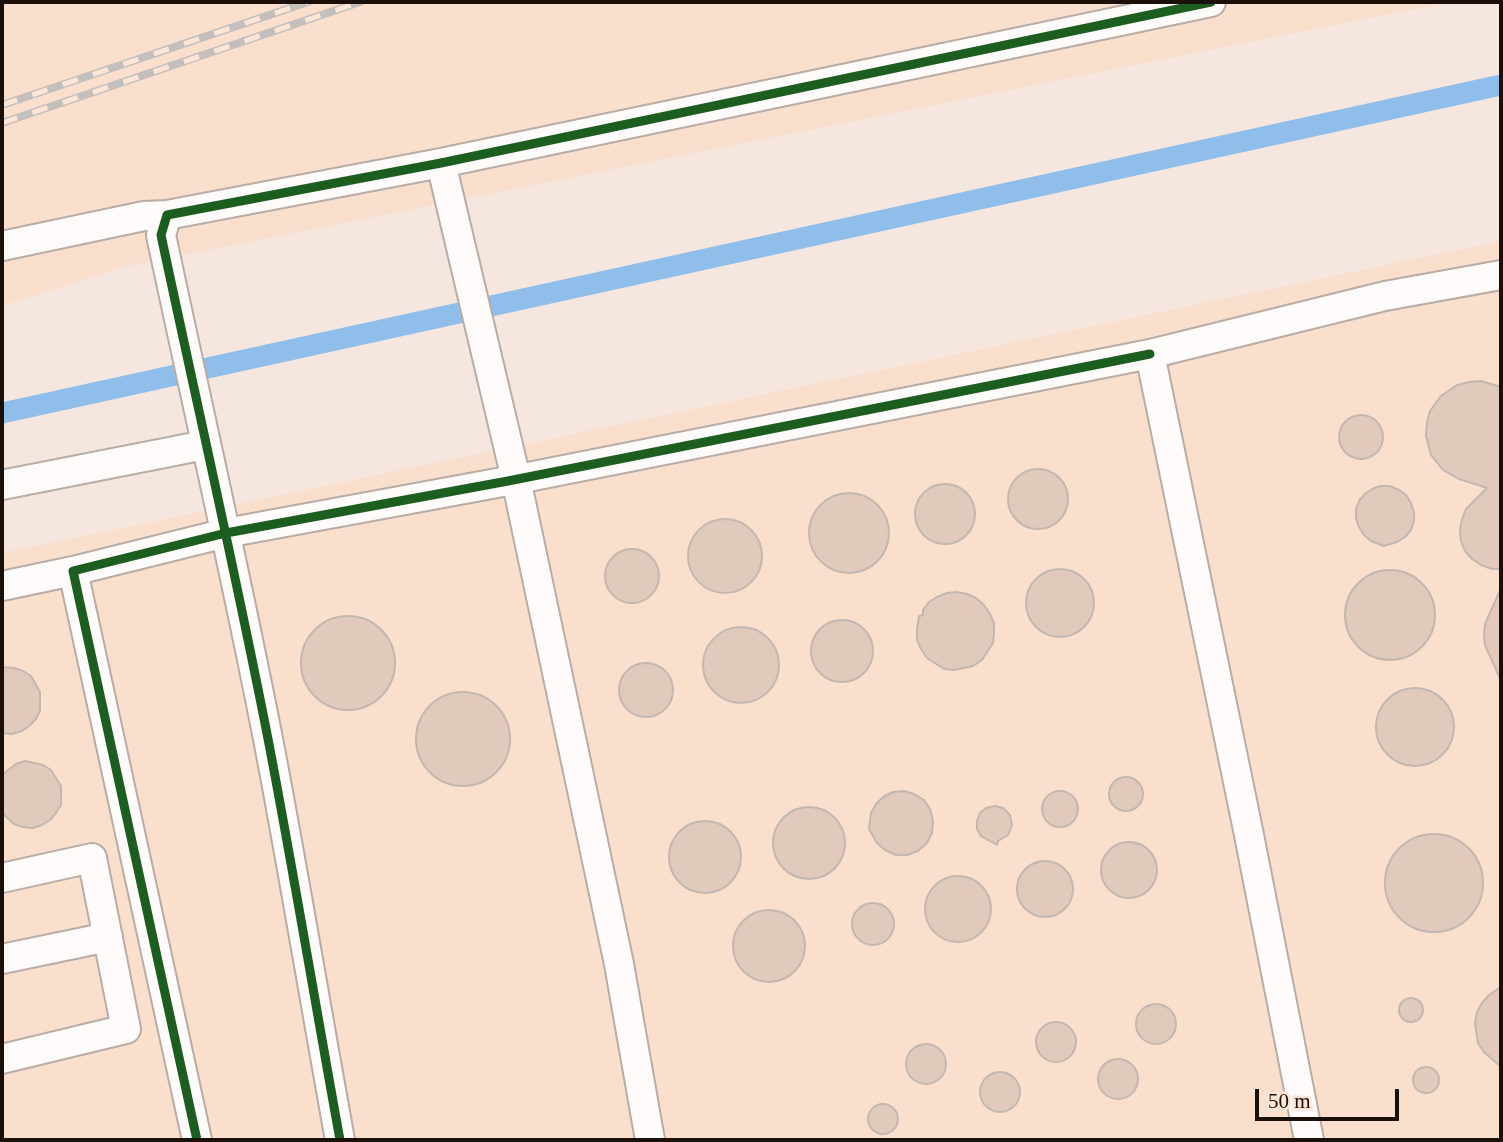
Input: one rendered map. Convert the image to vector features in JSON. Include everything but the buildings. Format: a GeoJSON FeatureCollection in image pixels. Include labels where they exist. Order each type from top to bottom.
{"type":"FeatureCollection","features":[{"type":"Feature","properties":{"kind":"street"},"geometry":{"type":"LineString","coordinates":[[2,246],[144,216],[167,215],[441,163],[1210,2]]}},
{"type":"Feature","properties":{"kind":"street"},"geometry":{"type":"LineString","coordinates":[[441,163],[516,479],[619,964],[650,1140]]}},
{"type":"Feature","properties":{"kind":"street"},"geometry":{"type":"LineString","coordinates":[[167,215],[161,235],[269,746],[340,1140]]}},
{"type":"Feature","properties":{"kind":"street"},"geometry":{"type":"LineString","coordinates":[[2,586],[226,533],[516,479],[1150,354],[1385,296],[1501,275]]}},
{"type":"Feature","properties":{"kind":"street"},"geometry":{"type":"LineString","coordinates":[[1150,354],[1309,1140]]}},
{"type":"Feature","properties":{"kind":"street"},"geometry":{"type":"LineString","coordinates":[[2,485],[205,445]]}},
{"type":"Feature","properties":{"kind":"street"},"geometry":{"type":"LineString","coordinates":[[73,571],[197,1140]]}},
{"type":"Feature","properties":{"kind":"street"},"geometry":{"type":"LineString","coordinates":[[2,878],[92,858],[126,1029],[2,1059]]}},
{"type":"Feature","properties":{"kind":"street"},"geometry":{"type":"LineString","coordinates":[[2,958],[107,937]]}},
{"type":"Feature","properties":{"kind":"shaded area"},"geometry":{"type":"Polygon","coordinates":[[[2,2],[1450,2],[128,266],[2,306],[2,2]]]}},
{"type":"Feature","properties":{"kind":"shaded area"},"geometry":{"type":"Polygon","coordinates":[[[1501,241],[1501,1140],[2,1140],[2,553],[1501,241]]]}},
{"type":"Feature","properties":{"kind":"waterway"},"geometry":{"type":"LineString","coordinates":[[2,413],[1501,85]]}},
{"type":"Feature","properties":{"kind":"railway"},"geometry":{"type":"LineString","coordinates":[[2,105],[308,2]]}},
{"type":"Feature","properties":{"kind":"railway"},"geometry":{"type":"LineString","coordinates":[[2,123],[360,2]]}},
{"type":"Feature","properties":{"kind":"cycle path"},"geometry":{"type":"LineString","coordinates":[[340,1140],[269,744],[161,235],[167,215],[441,163],[1211,2]]}},
{"type":"Feature","properties":{"kind":"cycle path"},"geometry":{"type":"LineString","coordinates":[[197,1140],[73,571],[226,533],[508,481],[1150,354]]}}]}
